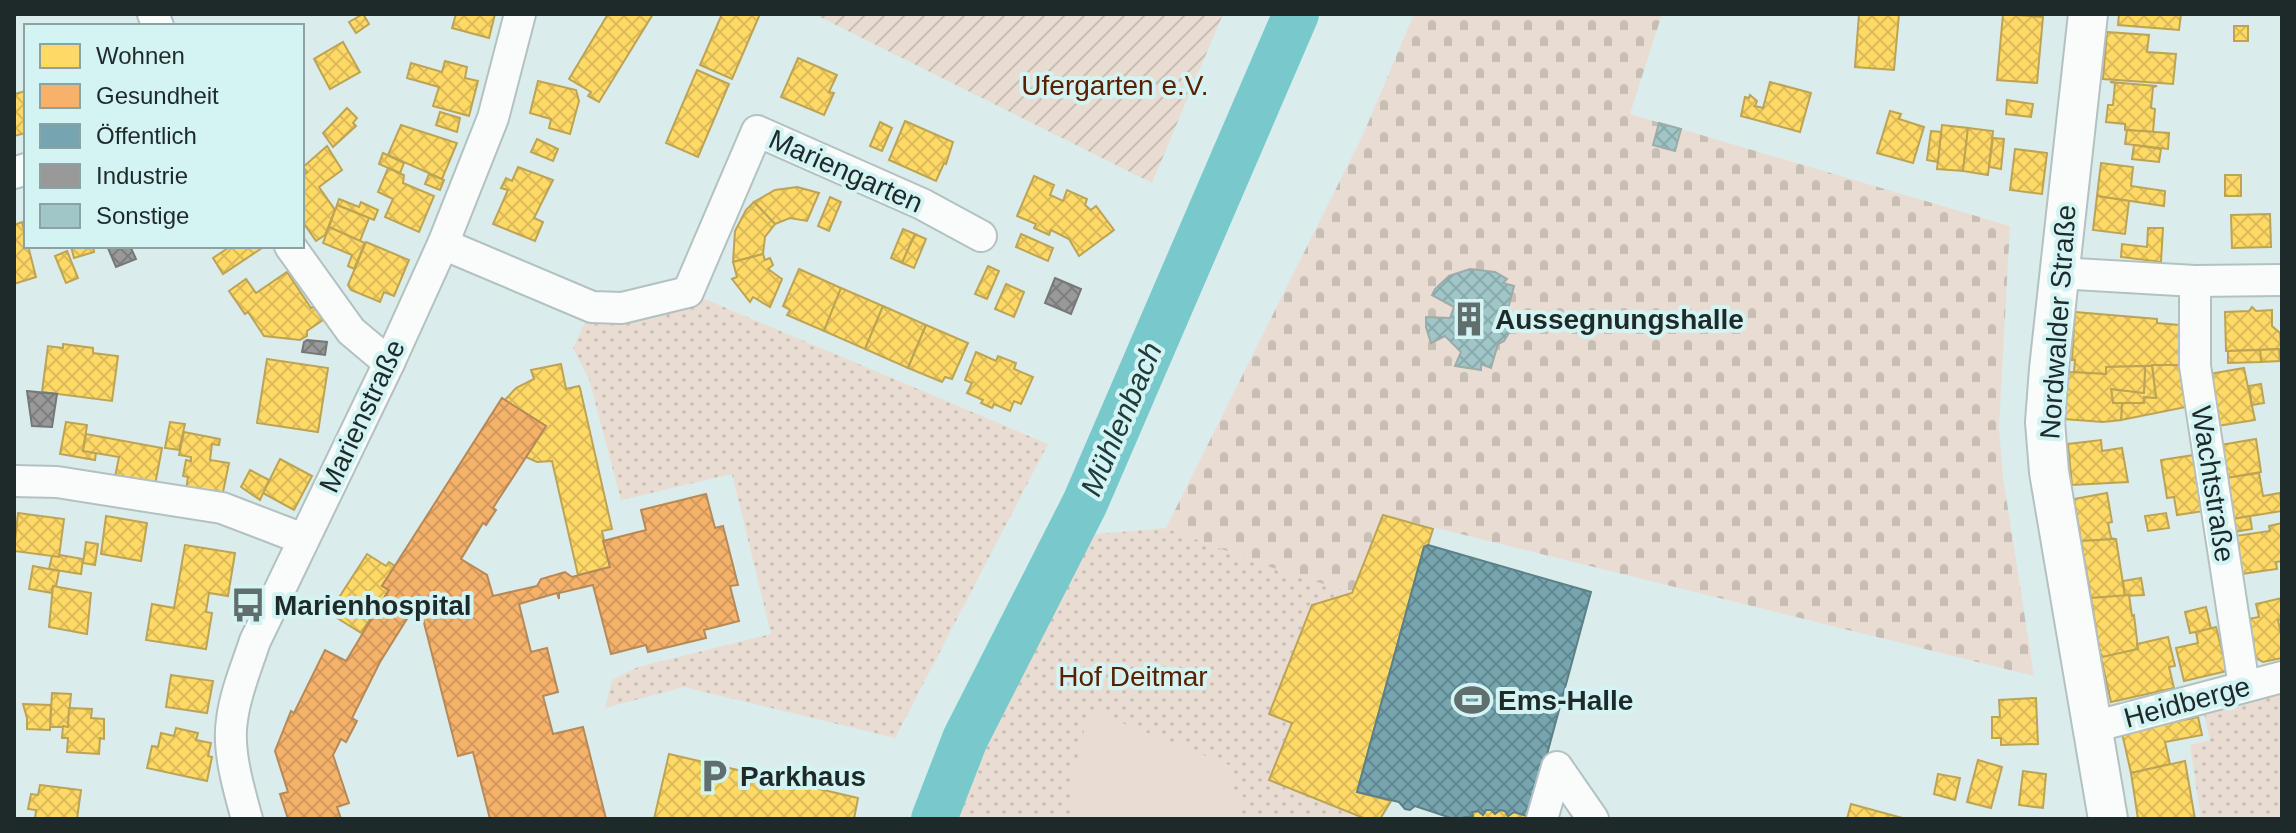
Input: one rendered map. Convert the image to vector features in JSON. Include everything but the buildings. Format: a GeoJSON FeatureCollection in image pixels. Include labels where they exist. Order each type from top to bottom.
{"type":"FeatureCollection","features":[{"type":"Feature","properties":{"kind":"main road","name":"Nordwalder Straße"},"geometry":{"type":"LineString","coordinates":[[2088,14],[2058,273],[2045,422],[2049,472],[2108,819]]}},
{"type":"Feature","properties":{"kind":"street","name":"Marienstraße"},"geometry":{"type":"LineString","coordinates":[[247,819],[236,779],[231,722],[255,641],[443,244],[493,118],[520,14]]}},
{"type":"Feature","properties":{"kind":"street","name":"Mariengarten"},"geometry":{"type":"LineString","coordinates":[[443,244],[592,307],[622,308],[688,292],[757,131],[922,204],[981,236]]}},
{"type":"Feature","properties":{"kind":"street"},"geometry":{"type":"LineString","coordinates":[[291,248],[351,331],[389,363]]}},
{"type":"Feature","properties":{"kind":"street"},"geometry":{"type":"LineString","coordinates":[[2058,273],[2195,281],[2282,280]]}},
{"type":"Feature","properties":{"kind":"street","name":"Wachtstraße"},"geometry":{"type":"LineString","coordinates":[[2195,281],[2195,366],[2244,686]]}},
{"type":"Feature","properties":{"kind":"street"},"geometry":{"type":"LineString","coordinates":[[14,481],[57,482],[222,508],[303,539]]}},
{"type":"Feature","properties":{"kind":"street","name":"Heidberge"},"geometry":{"type":"LineString","coordinates":[[2093,727],[2282,677]]}},
{"type":"Feature","properties":{"kind":"street"},"geometry":{"type":"LineString","coordinates":[[1542,819],[1557,767],[1593,819]]}},
{"type":"Feature","properties":{"kind":"green space","name":"Ufergarten e.V."},"geometry":{"type":"Polygon","coordinates":[[[814,14],[1223,14],[1152,183],[814,14]]]}},
{"type":"Feature","properties":{"kind":"green space"},"geometry":{"type":"Polygon","coordinates":[[[1414,14],[1662,14],[1630,114],[2010,226],[1999,427],[2003,477],[2034,676],[1384,515],[1352,593],[1267,566],[1166,528],[1363,135],[1414,14]]]}},
{"type":"Feature","properties":{"kind":"green space"},"geometry":{"type":"Polygon","coordinates":[[[688,292],[1048,444],[895,738],[684,687],[605,708],[612,680],[638,667],[771,634],[732,474],[621,500],[589,379],[573,348],[592,307],[688,292]]]}},
{"type":"Feature","properties":{"kind":"green space","name":"Hof Deitmar"},"geometry":{"type":"Polygon","coordinates":[[[1166,528],[1267,566],[1352,593],[1312,606],[1269,713],[1292,723],[1270,780],[1366,819],[919,819],[921,807],[1040,539],[1166,528]]]}},
{"type":"Feature","properties":{"kind":"green space"},"geometry":{"type":"Polygon","coordinates":[[[2282,690],[2282,819],[2201,819],[2190,745],[2210,740],[2203,709],[2282,690]]]}},
{"type":"Feature","properties":{"kind":"green space"},"geometry":{"type":"Polygon","coordinates":[[[1089,710],[1234,767],[1228,789],[1244,797],[1236,819],[1075,819],[1072,779],[1089,710]]]}},
{"type":"Feature","properties":{"kind":"waterway","name":"Mühlenbach"},"geometry":{"type":"LineString","coordinates":[[934,819],[965,739],[1085,503],[1296,14]]}},
{"type":"Feature","properties":{"kind":"place","name":"Aussegnungshalle"},"geometry":{"type":"Point","coordinates":[1469,319]}},
{"type":"Feature","properties":{"kind":"place","name":"Marienhospital"},"geometry":{"type":"Point","coordinates":[248,605]}},
{"type":"Feature","properties":{"kind":"place","name":"Ems-Halle"},"geometry":{"type":"Point","coordinates":[1472,700]}},
{"type":"Feature","properties":{"kind":"place","name":"Parkhaus"},"geometry":{"type":"Point","coordinates":[714,776]}}]}
